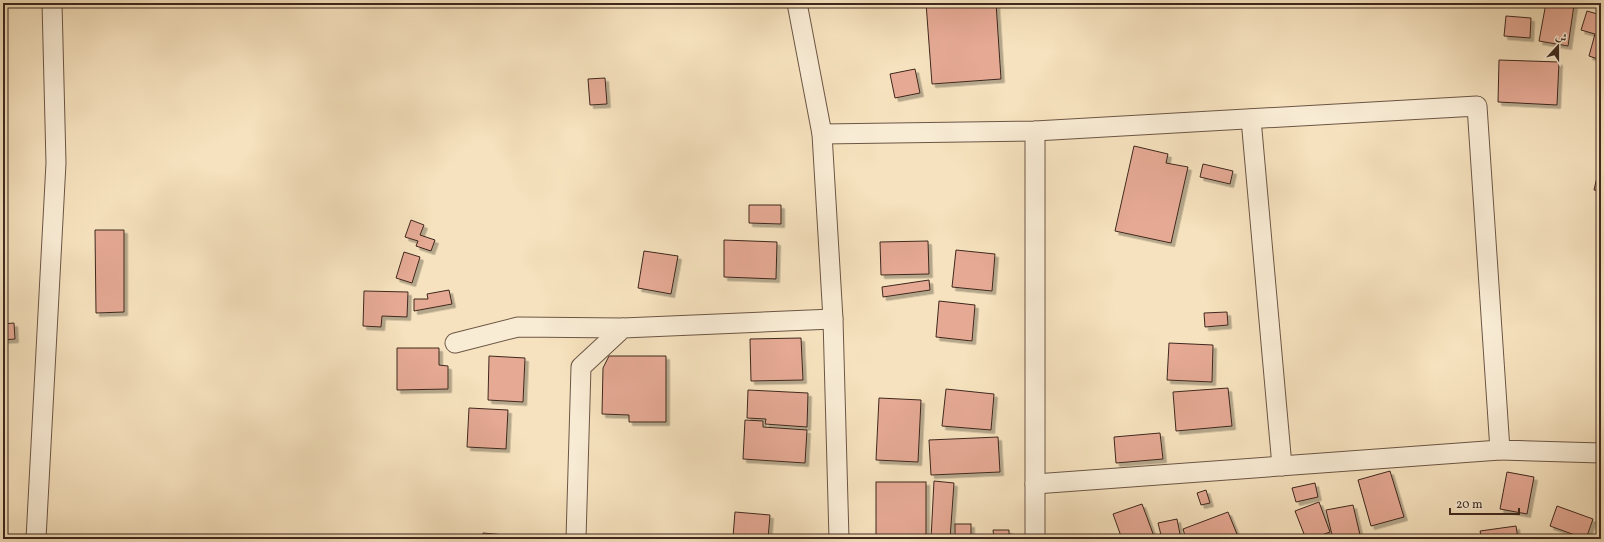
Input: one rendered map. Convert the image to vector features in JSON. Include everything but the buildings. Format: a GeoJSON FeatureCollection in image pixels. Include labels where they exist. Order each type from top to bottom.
{"type":"FeatureCollection","features":[{"type":"Feature","properties":{"kind":"street"},"geometry":{"type":"LineString","coordinates":[[36,539],[56,163],[52,3]]}},
{"type":"Feature","properties":{"kind":"street"},"geometry":{"type":"LineString","coordinates":[[797,3],[822,134],[833,319],[839,539]]}},
{"type":"Feature","properties":{"kind":"street"},"geometry":{"type":"LineString","coordinates":[[822,134],[1035,131],[1477,106],[1500,450]]}},
{"type":"Feature","properties":{"kind":"street"},"geometry":{"type":"LineString","coordinates":[[1251,119],[1282,466]]}},
{"type":"Feature","properties":{"kind":"street"},"geometry":{"type":"LineString","coordinates":[[1035,131],[1035,539]]}},
{"type":"Feature","properties":{"kind":"street"},"geometry":{"type":"LineString","coordinates":[[455,343],[518,327],[623,328],[833,319]]}},
{"type":"Feature","properties":{"kind":"street"},"geometry":{"type":"LineString","coordinates":[[576,539],[581,367],[623,328]]}},
{"type":"Feature","properties":{"kind":"street"},"geometry":{"type":"LineString","coordinates":[[1035,484],[1500,450],[1601,453]]}}]}
